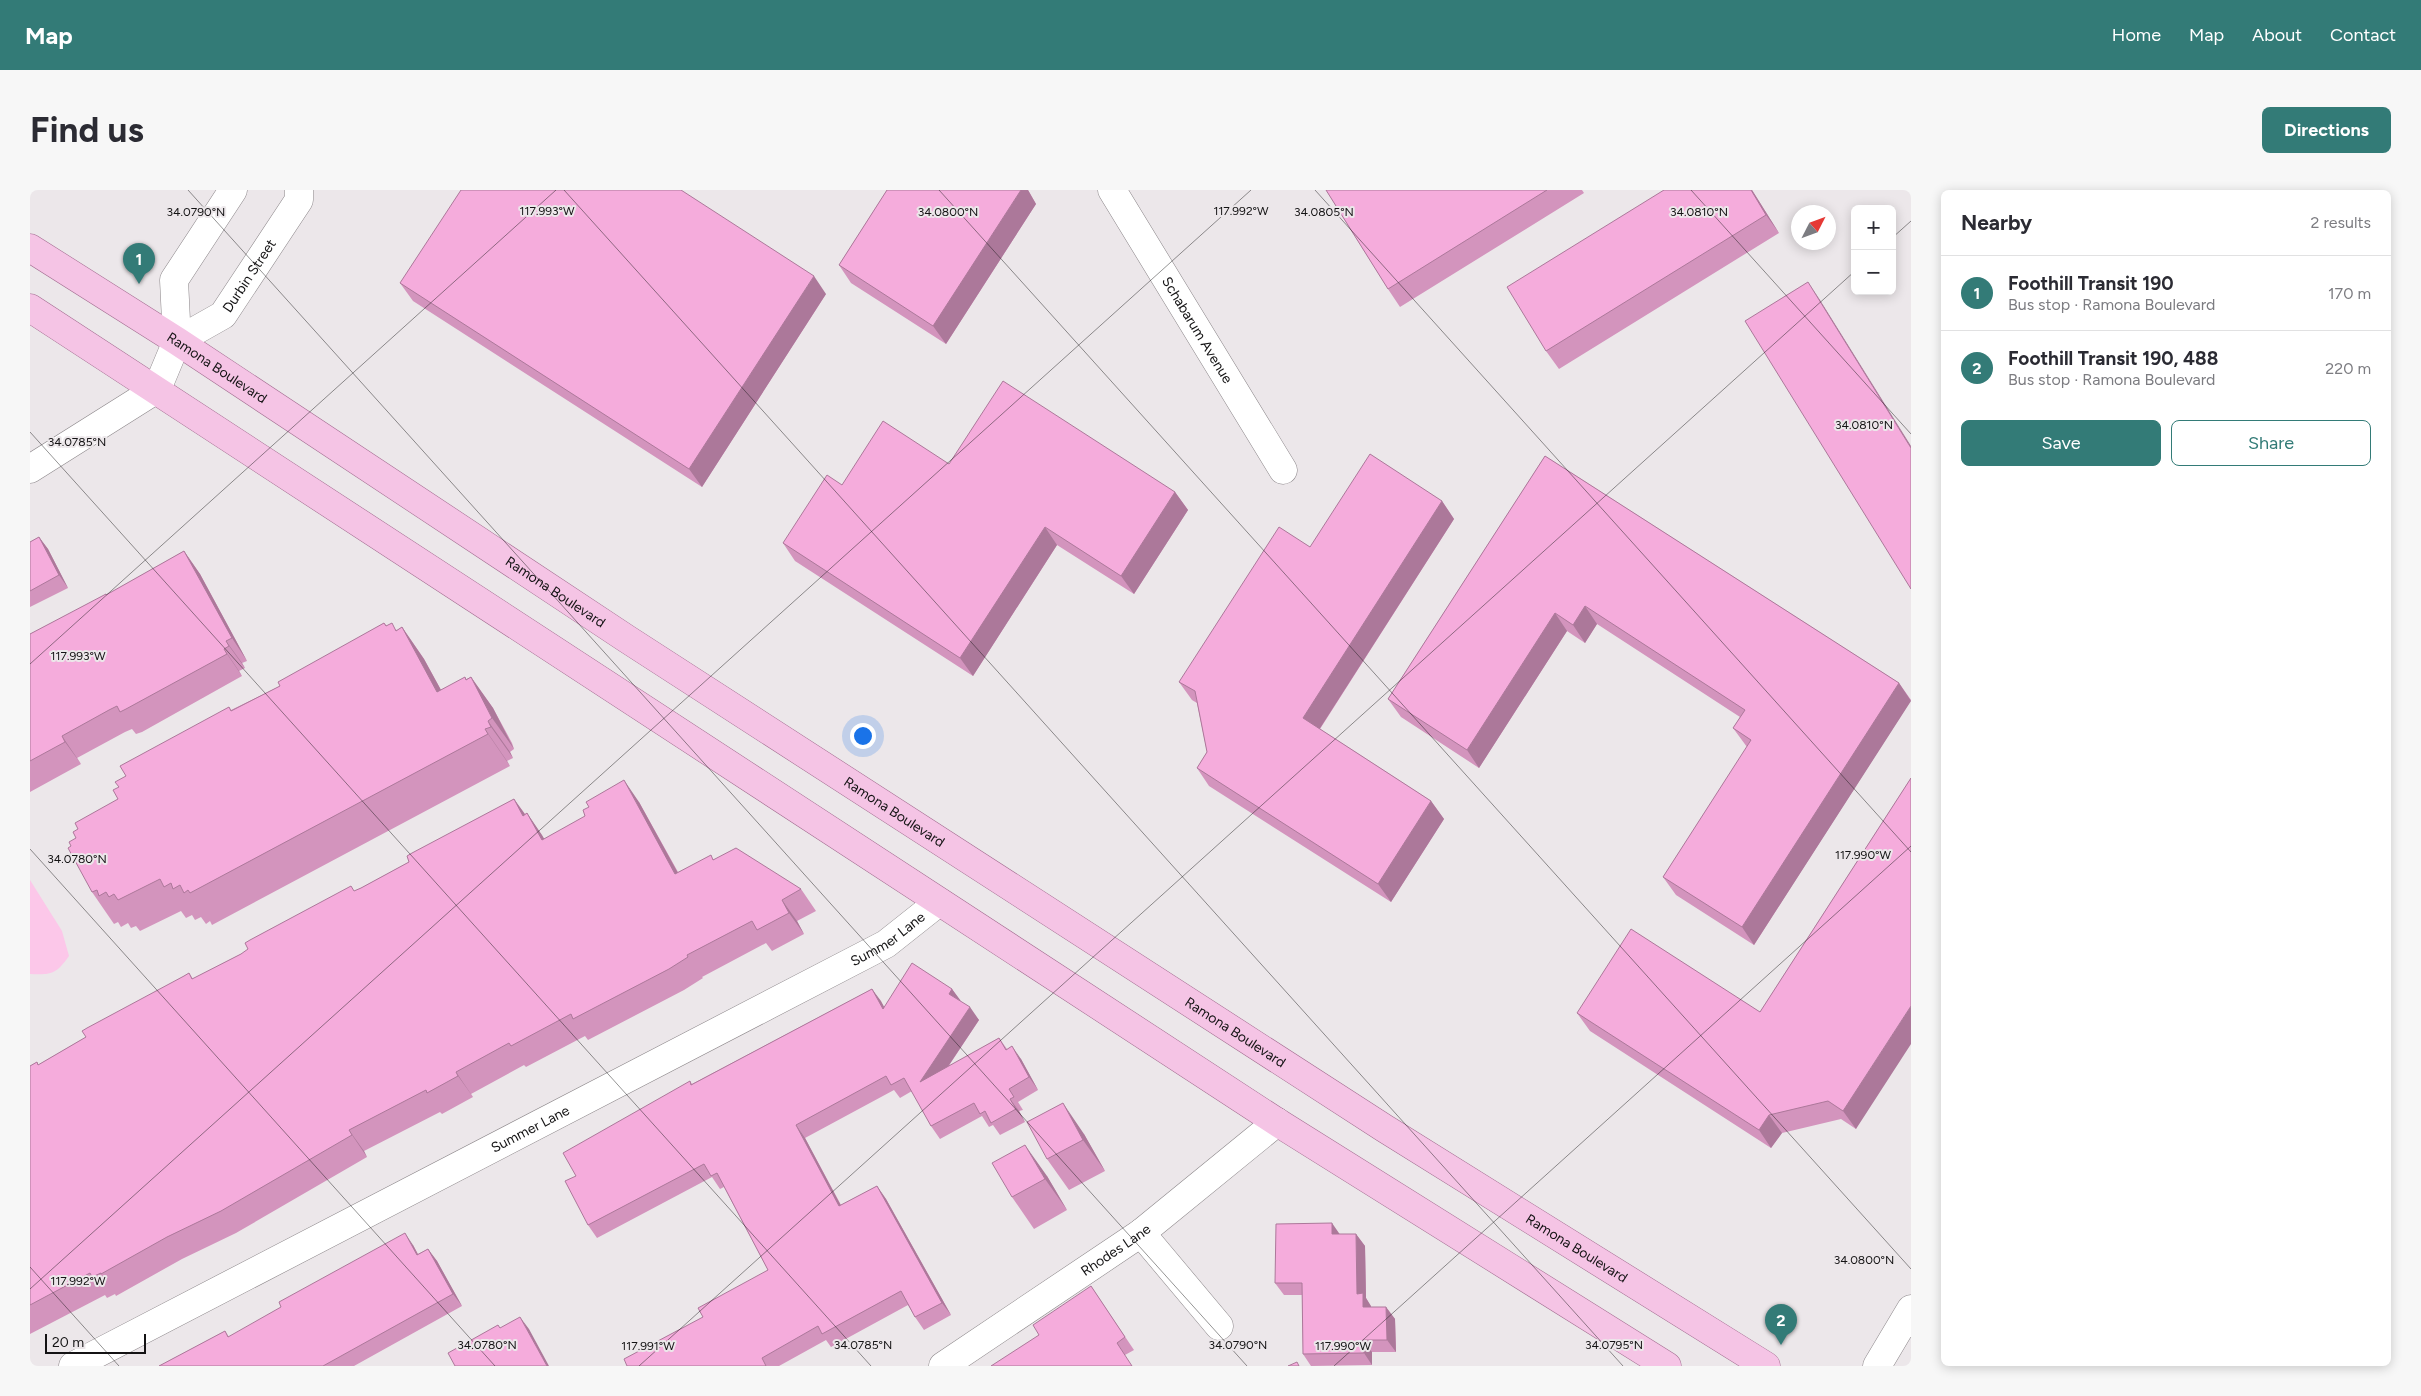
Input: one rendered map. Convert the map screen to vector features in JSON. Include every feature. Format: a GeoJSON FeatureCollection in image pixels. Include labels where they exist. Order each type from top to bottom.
{"type":"FeatureCollection","features":[{"type":"Feature","properties":{"kind":"main road","name":"Ramona Boulevard"},"geometry":{"type":"LineString","coordinates":[[30,248],[177,341],[619,634],[1384,1128],[1766,1366]]}},
{"type":"Feature","properties":{"kind":"main road"},"geometry":{"type":"LineString","coordinates":[[30,308],[157,389],[1278,1122],[1666,1366]]}},
{"type":"Feature","properties":{"kind":"street"},"geometry":{"type":"LineString","coordinates":[[30,469],[157,389],[177,341],[174,280],[233,190]]}},
{"type":"Feature","properties":{"kind":"street","name":"Durbin Street"},"geometry":{"type":"LineString","coordinates":[[177,341],[223,314],[299,200],[299,190]]}},
{"type":"Feature","properties":{"kind":"street","name":"Schabarum Avenue"},"geometry":{"type":"LineString","coordinates":[[1112,190],[1283,470]]}},
{"type":"Feature","properties":{"kind":"street","name":"Summer Lane"},"geometry":{"type":"LineString","coordinates":[[73,1366],[886,944],[939,902]]}},
{"type":"Feature","properties":{"kind":"street","name":"Rhodes Lane"},"geometry":{"type":"LineString","coordinates":[[943,1366],[1141,1232],[1278,1122]]}},
{"type":"Feature","properties":{"kind":"street"},"geometry":{"type":"LineString","coordinates":[[1141,1232],[1219,1326]]}},
{"type":"Feature","properties":{"kind":"street"},"geometry":{"type":"LineString","coordinates":[[1877,1366],[1911,1309]]}},
{"type":"Feature","properties":{"kind":"shaded area"},"geometry":{"type":"Polygon","coordinates":[[[30,880],[62,931],[69,956],[57,970],[44,974],[30,974],[30,880]]]}},
{"type":"Feature","properties":{"kind":"building"},"geometry":{"type":"Polygon","coordinates":[[[461,190],[681,190],[814,276],[689,469],[400,283],[461,190]]]}},
{"type":"Feature","properties":{"kind":"building"},"geometry":{"type":"Polygon","coordinates":[[[887,190],[1021,190],[933,326],[839,265],[887,190]]]}},
{"type":"Feature","properties":{"kind":"building"},"geometry":{"type":"Polygon","coordinates":[[[1326,190],[1547,190],[1388,289],[1326,190]]]}},
{"type":"Feature","properties":{"kind":"building"},"geometry":{"type":"Polygon","coordinates":[[[1664,190],[1751,190],[1766,215],[1546,351],[1507,287],[1664,190]]]}},
{"type":"Feature","properties":{"kind":"building"},"geometry":{"type":"Polygon","coordinates":[[[1808,282],[1911,448],[1911,589],[1745,321],[1808,282]]]}},
{"type":"Feature","properties":{"kind":"building"},"geometry":{"type":"Polygon","coordinates":[[[1003,381],[1175,492],[1121,576],[1045,527],[960,658],[783,543],[827,475],[842,485],[883,421],[949,464],[1003,381]]]}},
{"type":"Feature","properties":{"kind":"building"},"geometry":{"type":"Polygon","coordinates":[[[1370,454],[1442,501],[1303,718],[1431,801],[1378,884],[1197,768],[1207,752],[1195,691],[1179,682],[1279,527],[1310,547],[1370,454]]]}},
{"type":"Feature","properties":{"kind":"building"},"geometry":{"type":"Polygon","coordinates":[[[1545,456],[1899,683],[1742,927],[1663,877],[1751,740],[1733,728],[1745,710],[1585,606],[1573,625],[1555,613],[1467,750],[1388,699],[1545,456]]]}},
{"type":"Feature","properties":{"kind":"building"},"geometry":{"type":"Polygon","coordinates":[[[39,537],[59,575],[30,591],[30,542],[39,537]]]}},
{"type":"Feature","properties":{"kind":"building"},"geometry":{"type":"Polygon","coordinates":[[[184,551],[232,638],[226,641],[229,646],[224,649],[227,654],[120,712],[117,706],[109,710],[62,736],[65,742],[30,761],[30,634],[106,595],[184,551]]]}},
{"type":"Feature","properties":{"kind":"building"},"geometry":{"type":"Polygon","coordinates":[[[384,623],[386,626],[392,623],[396,631],[402,627],[437,692],[465,677],[466,680],[471,677],[492,718],[488,721],[491,727],[485,729],[488,734],[190,893],[188,890],[184,893],[180,885],[173,889],[171,883],[164,887],[160,879],[118,900],[114,894],[109,897],[106,892],[99,896],[97,890],[92,892],[68,848],[71,846],[69,842],[76,838],[73,832],[78,829],[75,823],[118,799],[113,790],[119,787],[115,782],[126,776],[120,766],[229,707],[231,711],[280,686],[278,682],[384,623]]]}},
{"type":"Feature","properties":{"kind":"building"},"geometry":{"type":"Polygon","coordinates":[[[1911,778],[1911,1006],[1843,1111],[1828,1101],[1769,1115],[1759,1130],[1577,1013],[1631,929],[1760,1012],[1911,778]]]}},
{"type":"Feature","properties":{"kind":"building"},"geometry":{"type":"Polygon","coordinates":[[[624,780],[675,874],[711,855],[713,860],[736,848],[801,889],[782,900],[789,913],[757,930],[752,921],[687,955],[688,957],[669,969],[573,1019],[571,1014],[511,1046],[509,1043],[456,1072],[458,1076],[427,1093],[426,1090],[349,1130],[352,1135],[221,1211],[167,1237],[101,1274],[92,1277],[90,1273],[30,1305],[30,1066],[37,1062],[38,1065],[86,1037],[82,1031],[87,1028],[189,973],[192,979],[241,954],[248,949],[245,943],[250,940],[351,886],[354,891],[361,888],[409,862],[407,856],[412,853],[514,799],[523,816],[527,813],[542,840],[585,816],[583,810],[589,807],[586,802],[624,780]]]}},
{"type":"Feature","properties":{"kind":"building"},"geometry":{"type":"Polygon","coordinates":[[[912,963],[952,989],[949,994],[970,1007],[920,1082],[999,1038],[1006,1050],[1012,1046],[1029,1077],[1009,1089],[1014,1097],[1010,1099],[1016,1109],[991,1123],[985,1111],[980,1114],[974,1103],[931,1126],[904,1078],[891,1085],[886,1076],[796,1125],[839,1206],[877,1186],[942,1303],[915,1317],[901,1291],[822,1334],[818,1326],[762,1358],[766,1366],[627,1366],[624,1359],[703,1317],[698,1308],[768,1270],[717,1173],[711,1176],[704,1164],[588,1225],[565,1181],[576,1176],[563,1153],[690,1081],[691,1085],[872,989],[883,1009],[912,963]]]}},
{"type":"Feature","properties":{"kind":"building"},"geometry":{"type":"Polygon","coordinates":[[[1063,1103],[1083,1140],[1047,1159],[1027,1122],[1063,1103]]]}},
{"type":"Feature","properties":{"kind":"building"},"geometry":{"type":"Polygon","coordinates":[[[1025,1145],[1045,1179],[1012,1197],[992,1163],[1025,1145]]]}},
{"type":"Feature","properties":{"kind":"building"},"geometry":{"type":"Polygon","coordinates":[[[1332,1223],[1332,1234],[1356,1234],[1357,1294],[1363,1293],[1363,1307],[1386,1307],[1387,1340],[1363,1340],[1364,1353],[1303,1354],[1302,1283],[1275,1283],[1276,1224],[1332,1223]]]}},
{"type":"Feature","properties":{"kind":"building"},"geometry":{"type":"Polygon","coordinates":[[[405,1233],[417,1255],[428,1249],[453,1294],[323,1366],[159,1366],[225,1331],[228,1337],[281,1307],[279,1302],[405,1233]]]}},
{"type":"Feature","properties":{"kind":"building"},"geometry":{"type":"Polygon","coordinates":[[[1091,1286],[1125,1337],[1117,1343],[1132,1366],[991,1366],[1039,1335],[1033,1325],[1091,1286]]]}},
{"type":"Feature","properties":{"kind":"building"},"geometry":{"type":"Polygon","coordinates":[[[520,1317],[547,1366],[455,1366],[448,1353],[498,1325],[500,1328],[520,1317]]]}},
{"type":"Feature","properties":{"kind":"building"},"geometry":{"type":"Polygon","coordinates":[[[1297,1362],[1299,1366],[1288,1366],[1297,1362]]]}},
{"type":"Feature","properties":{"kind":"place","name":"Foothill Transit 190"},"geometry":{"type":"Point","coordinates":[139,284]}},
{"type":"Feature","properties":{"kind":"place","name":"Foothill Transit 190, 488"},"geometry":{"type":"Point","coordinates":[1781,1345]}}]}
